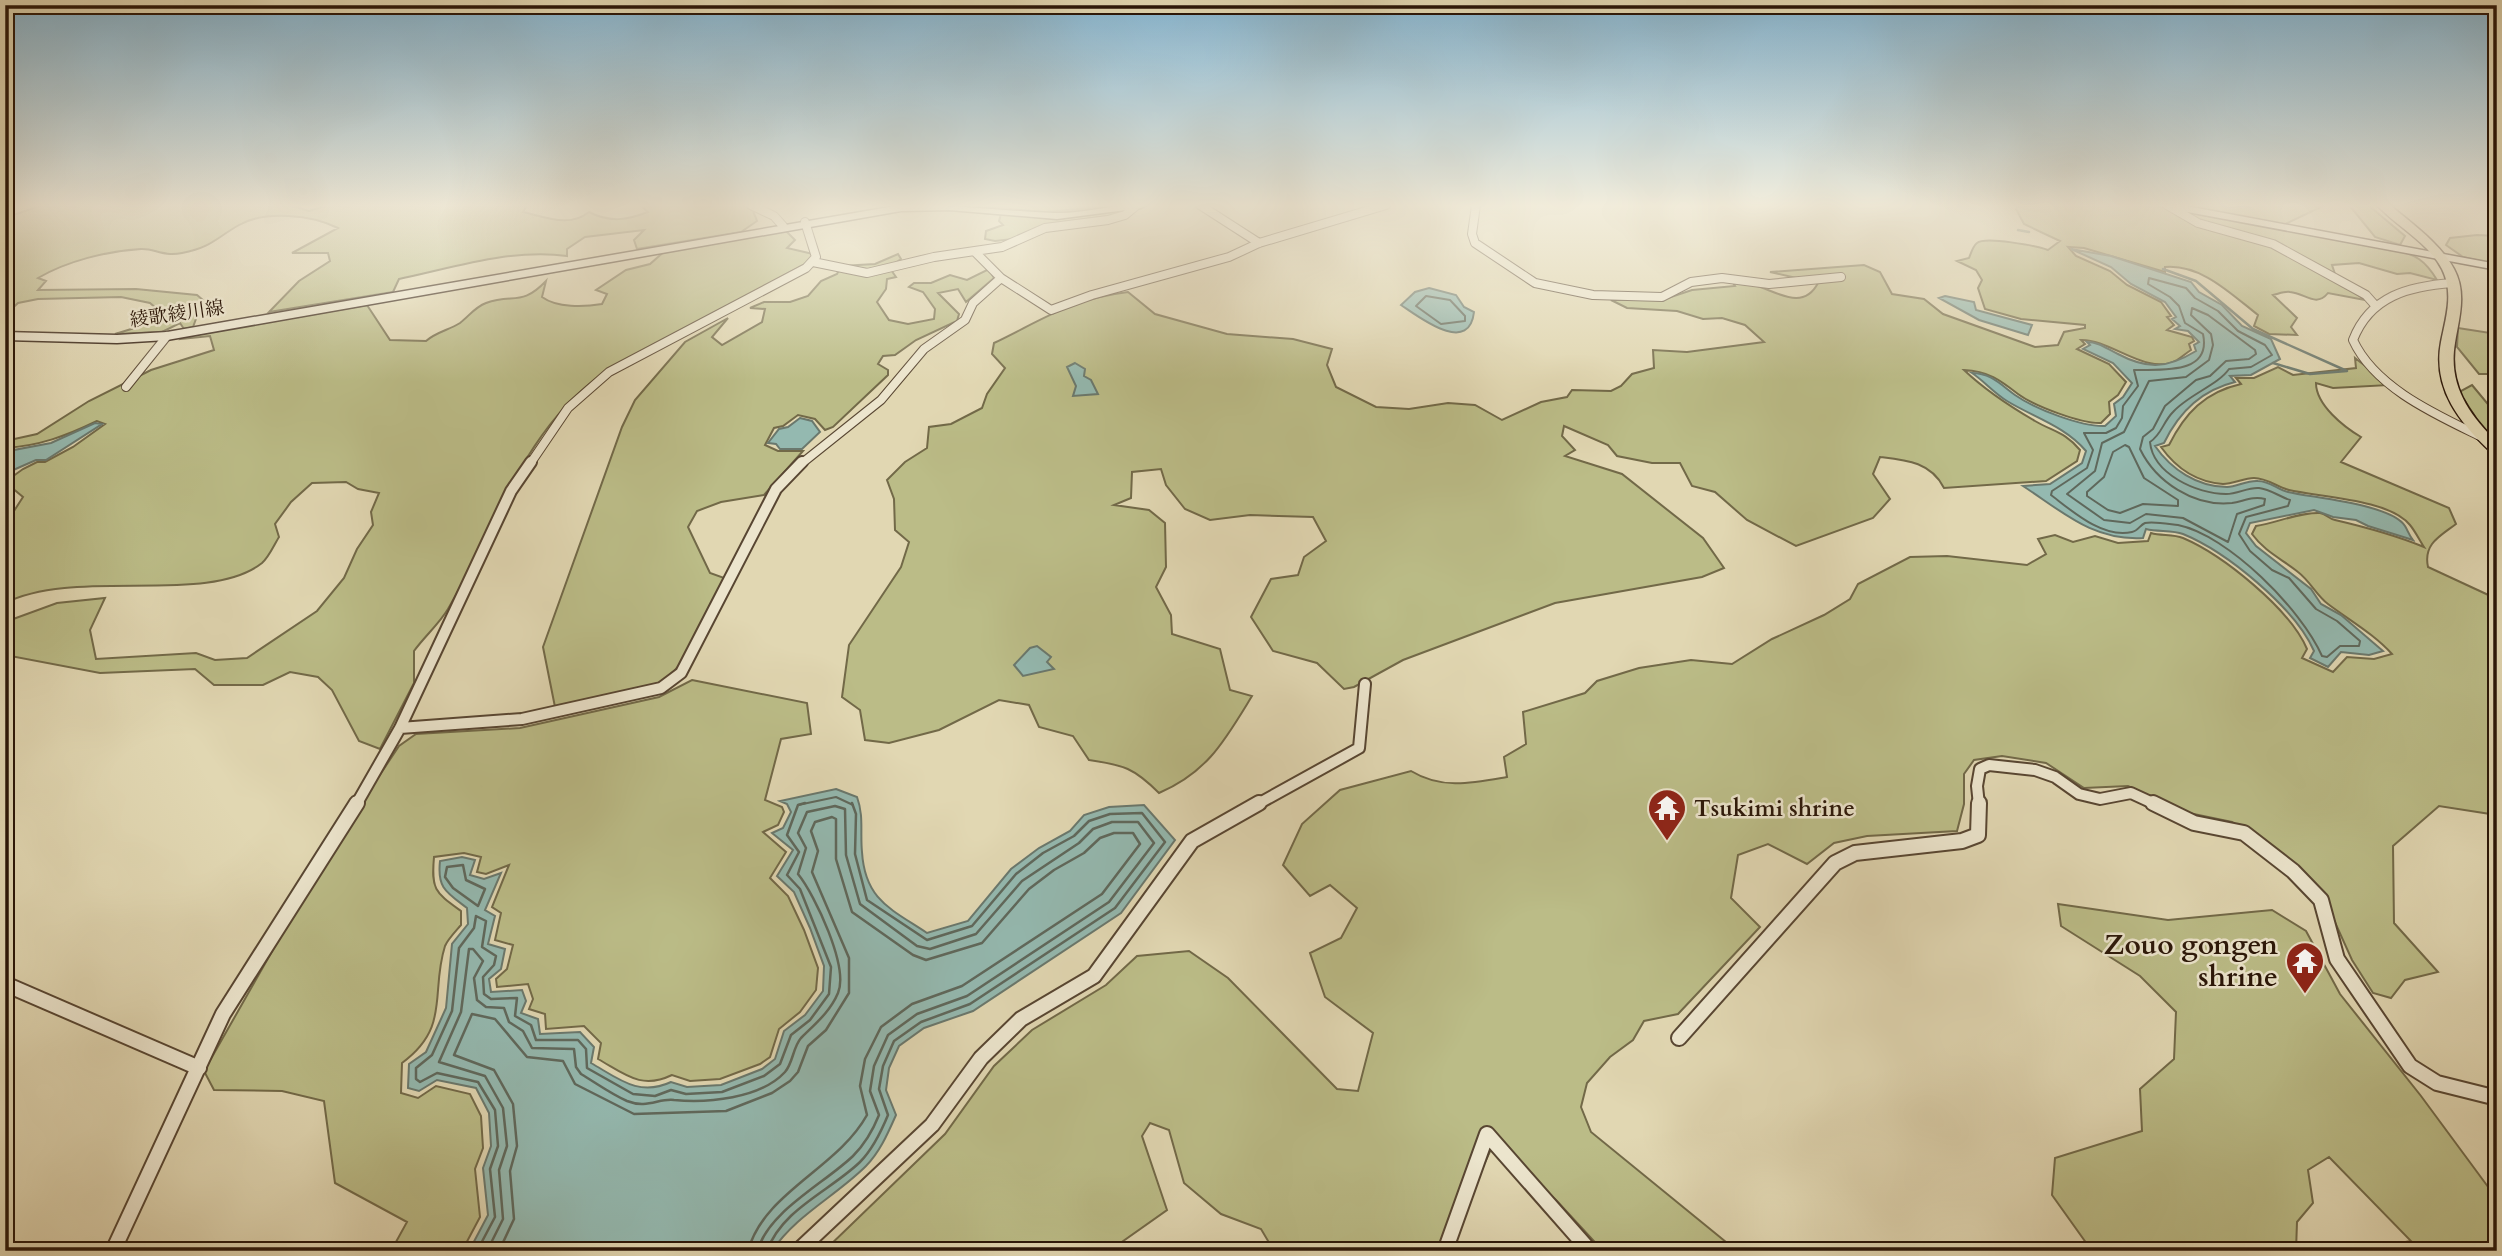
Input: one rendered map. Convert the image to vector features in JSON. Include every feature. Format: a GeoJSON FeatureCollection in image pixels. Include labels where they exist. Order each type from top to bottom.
{"type":"FeatureCollection","features":[{"type":"Feature","properties":{"kind":"main road","name":"綾歌綾川線"},"geometry":{"type":"LineString","coordinates":[[5,336],[117,339],[167,336],[572,264]]}},
{"type":"Feature","properties":{"kind":"main road"},"geometry":{"type":"LineString","coordinates":[[2444,264],[2453,283],[2456,303],[2446,356],[2449,384],[2462,411],[2497,450]]}},
{"type":"Feature","properties":{"kind":"street"},"geometry":{"type":"LineString","coordinates":[[113,1251],[223,1014],[372,780],[400,728],[511,491],[568,408],[584,391],[609,372],[793,276],[811,264]]}},
{"type":"Feature","properties":{"kind":"street"},"geometry":{"type":"LineString","coordinates":[[821,264],[867,273],[906,264]]}},
{"type":"Feature","properties":{"kind":"street"},"geometry":{"type":"LineString","coordinates":[[986,264],[1000,278],[1051,310],[1092,295],[1205,264]]}},
{"type":"Feature","properties":{"kind":"street"},"geometry":{"type":"LineString","coordinates":[[1503,264],[1523,278],[1560,291],[1662,297],[1691,282],[1712,279],[1769,284],[1841,277]]}},
{"type":"Feature","properties":{"kind":"street"},"geometry":{"type":"LineString","coordinates":[[2309,264],[2366,295],[2374,304]]}},
{"type":"Feature","properties":{"kind":"street"},"geometry":{"type":"LineString","coordinates":[[400,728],[522,719],[661,688],[681,673],[776,489],[813,451],[881,400],[924,349],[965,320],[965,312],[970,304],[983,296],[1000,278]]}},
{"type":"Feature","properties":{"kind":"street"},"geometry":{"type":"LineString","coordinates":[[2453,283],[2420,286],[2374,304],[2362,314],[2353,340],[2361,359],[2441,415],[2484,438]]}},
{"type":"Feature","properties":{"kind":"street"},"geometry":{"type":"LineString","coordinates":[[126,387],[167,336]]}},
{"type":"Feature","properties":{"kind":"street"},"geometry":{"type":"LineString","coordinates":[[798,1251],[879,1178],[932,1125],[981,1058],[1021,1019],[1094,976],[1192,841],[1359,748],[1365,684]]}},
{"type":"Feature","properties":{"kind":"street"},"geometry":{"type":"LineString","coordinates":[[1679,1038],[1835,863],[1855,853],[1962,841],[1978,835],[1983,820],[1975,784],[1980,769],[1989,765],[2016,766],[2055,777],[2079,794],[2100,799],[2131,793],[2194,823],[2244,833],[2293,871],[2321,900],[2337,959],[2410,1066],[2437,1083],[2497,1098]]}},
{"type":"Feature","properties":{"kind":"street"},"geometry":{"type":"LineString","coordinates":[[5,984],[199,1068]]}},
{"type":"Feature","properties":{"kind":"street"},"geometry":{"type":"LineString","coordinates":[[1445,1251],[1487,1134],[1590,1251]]}},
{"type":"Feature","properties":{"kind":"green space"},"geometry":{"type":"Polygon","coordinates":[[[5,264],[70,264],[38,278],[46,281],[38,290],[136,289],[197,295],[203,300],[193,327],[184,329],[180,323],[162,332],[115,334],[154,322],[164,315],[150,303],[121,297],[38,299],[18,303],[5,315],[5,264]]]}},
{"type":"Feature","properties":{"kind":"green space"},"geometry":{"type":"Polygon","coordinates":[[[326,264],[466,264],[399,279],[393,292],[269,312],[299,281],[326,264]]]}},
{"type":"Feature","properties":{"kind":"green space"},"geometry":{"type":"Polygon","coordinates":[[[650,264],[806,264],[604,373],[576,395],[552,421],[514,481],[448,609],[414,651],[414,683],[380,749],[359,741],[332,690],[318,677],[290,672],[263,685],[214,685],[195,669],[100,673],[5,655],[5,622],[57,603],[105,598],[90,630],[96,659],[196,653],[215,660],[247,658],[317,611],[344,578],[357,549],[373,525],[371,512],[379,493],[358,489],[346,482],[312,483],[291,502],[275,524],[279,537],[267,558],[238,576],[176,585],[68,588],[34,593],[5,603],[5,515],[14,511],[23,497],[5,482],[23,469],[37,462],[45,462],[73,447],[105,424],[97,421],[41,443],[5,448],[5,441],[37,434],[89,401],[151,370],[214,350],[210,336],[181,339],[184,336],[367,305],[390,340],[426,341],[460,323],[482,305],[496,300],[523,297],[546,281],[542,297],[548,301],[571,306],[602,304],[607,294],[596,290],[626,270],[650,264]]]}},
{"type":"Feature","properties":{"kind":"green space"},"geometry":{"type":"Polygon","coordinates":[[[894,264],[889,267],[896,277],[887,279],[886,289],[877,302],[889,320],[908,324],[934,319],[935,309],[923,292],[909,287],[914,283],[931,283],[950,275],[967,280],[989,269],[994,278],[966,302],[958,289],[938,293],[959,314],[957,321],[916,340],[895,355],[883,356],[878,364],[888,370],[888,375],[833,427],[825,430],[815,419],[798,415],[783,426],[774,428],[765,445],[778,451],[803,451],[764,495],[721,502],[697,511],[688,527],[710,573],[727,579],[698,638],[680,665],[646,689],[555,707],[543,647],[622,427],[635,400],[685,342],[728,318],[712,337],[722,345],[762,322],[765,309],[750,308],[764,302],[790,302],[808,296],[821,281],[837,274],[841,266],[894,264]]]}},
{"type":"Feature","properties":{"kind":"green space"},"geometry":{"type":"Polygon","coordinates":[[[1963,264],[2093,264],[2161,302],[2171,316],[2167,317],[2174,325],[2167,330],[2192,337],[2194,341],[2189,344],[2191,350],[2177,360],[2154,364],[2093,341],[2081,340],[2085,344],[2077,349],[2109,364],[2126,382],[2118,395],[2109,402],[2110,414],[2101,423],[2082,421],[2046,409],[2025,399],[1993,377],[1964,370],[2008,404],[2069,439],[2080,450],[2077,461],[2046,481],[1944,488],[1939,479],[1917,464],[1880,457],[1873,474],[1890,499],[1873,518],[1796,546],[1747,520],[1715,492],[1692,486],[1680,463],[1652,463],[1617,456],[1608,445],[1564,426],[1562,436],[1575,450],[1565,456],[1622,474],[1703,538],[1724,568],[1702,577],[1555,603],[1403,660],[1354,687],[1344,689],[1317,663],[1273,651],[1251,617],[1271,579],[1298,575],[1304,557],[1326,541],[1313,517],[1250,515],[1210,520],[1185,509],[1166,485],[1161,469],[1132,472],[1131,498],[1114,505],[1149,510],[1165,523],[1166,567],[1156,587],[1171,615],[1172,634],[1220,649],[1230,690],[1252,696],[1224,740],[1203,765],[1176,785],[1159,793],[1128,769],[1089,760],[1073,736],[1039,727],[1029,705],[999,700],[939,730],[889,743],[865,740],[860,710],[842,697],[849,645],[901,567],[909,542],[895,530],[894,499],[887,480],[905,462],[927,448],[929,427],[951,424],[982,408],[987,394],[1005,368],[992,354],[994,343],[1058,311],[1108,295],[1128,292],[1155,314],[1227,334],[1293,339],[1332,349],[1327,365],[1336,387],[1376,407],[1409,409],[1448,403],[1475,405],[1502,420],[1541,402],[1567,397],[1572,390],[1611,391],[1621,386],[1632,374],[1654,368],[1653,350],[1687,352],[1764,342],[1745,325],[1722,318],[1703,319],[1677,311],[1627,308],[1611,300],[1668,298],[1692,290],[1735,286],[1732,281],[1797,298],[1812,292],[1818,283],[1770,272],[1864,265],[1880,272],[1892,294],[1924,299],[1943,314],[2035,347],[2058,345],[2064,332],[2085,328],[2085,325],[2021,319],[1985,309],[1978,288],[1982,280],[1976,270],[1963,264]]]}},
{"type":"Feature","properties":{"kind":"green space"},"geometry":{"type":"Polygon","coordinates":[[[2137,264],[2351,264],[2332,265],[2337,280],[2365,300],[2328,293],[2315,300],[2290,292],[2273,295],[2297,318],[2291,327],[2297,335],[2269,334],[2254,326],[2258,315],[2226,289],[2203,275],[2178,267],[2165,267],[2165,272],[2137,264]]]}},
{"type":"Feature","properties":{"kind":"green space"},"geometry":{"type":"Polygon","coordinates":[[[2361,264],[2424,264],[2437,280],[2410,273],[2397,274],[2361,264]]]}},
{"type":"Feature","properties":{"kind":"green space"},"geometry":{"type":"Polygon","coordinates":[[[2458,328],[2497,334],[2497,374],[2479,374],[2457,347],[2458,328]]]}},
{"type":"Feature","properties":{"kind":"green space"},"geometry":{"type":"Polygon","coordinates":[[[2355,358],[2390,385],[2333,388],[2316,383],[2317,391],[2326,407],[2339,421],[2361,437],[2341,462],[2449,508],[2456,524],[2430,546],[2428,567],[2497,599],[2497,818],[2490,814],[2439,806],[2393,846],[2394,923],[2438,972],[2405,980],[2391,998],[2373,993],[2352,960],[2320,889],[2267,845],[2232,822],[2184,812],[2128,786],[2084,788],[2046,763],[2002,756],[1974,760],[1964,774],[1964,804],[1957,831],[1867,836],[1834,843],[1807,864],[1768,844],[1738,855],[1731,898],[1760,927],[1678,1014],[1644,1021],[1633,1040],[1610,1057],[1587,1083],[1581,1107],[1591,1132],[1737,1251],[1603,1251],[1556,1200],[1493,1145],[1458,1220],[1435,1251],[1274,1251],[1261,1229],[1221,1214],[1184,1183],[1169,1130],[1150,1123],[1142,1136],[1167,1210],[1109,1251],[824,1251],[945,1134],[994,1066],[1032,1030],[1106,985],[1137,956],[1189,951],[1228,978],[1337,1089],[1358,1091],[1373,1033],[1325,997],[1310,953],[1341,938],[1357,908],[1330,885],[1310,896],[1283,865],[1302,824],[1340,790],[1411,771],[1446,783],[1470,783],[1507,777],[1504,757],[1526,744],[1523,712],[1585,693],[1597,681],[1639,668],[1691,660],[1732,664],[1772,639],[1824,615],[1850,599],[1858,584],[1910,557],[1947,556],[2027,565],[2046,554],[2038,539],[2055,535],[2073,542],[2095,536],[2118,543],[2148,541],[2151,533],[2175,536],[2217,557],[2271,601],[2298,633],[2307,649],[2302,658],[2333,672],[2347,657],[2374,659],[2392,654],[2324,601],[2302,576],[2268,551],[2252,534],[2256,526],[2304,514],[2320,513],[2424,547],[2410,525],[2400,516],[2353,500],[2289,490],[2259,478],[2213,483],[2188,473],[2161,447],[2169,445],[2182,423],[2198,405],[2217,392],[2241,384],[2236,378],[2254,378],[2278,367],[2293,375],[2356,368],[2355,358]]]}},
{"type":"Feature","properties":{"kind":"green space"},"geometry":{"type":"Polygon","coordinates":[[[2472,385],[2497,415],[2497,440],[2482,427],[2459,392],[2472,385]]]}},
{"type":"Feature","properties":{"kind":"green space"},"geometry":{"type":"Polygon","coordinates":[[[692,680],[807,703],[811,734],[781,739],[765,800],[782,807],[784,812],[778,825],[763,832],[786,852],[770,878],[788,896],[804,930],[818,968],[816,990],[800,1012],[779,1029],[770,1057],[760,1064],[720,1079],[690,1081],[672,1075],[651,1081],[625,1075],[598,1059],[601,1043],[584,1026],[546,1029],[545,1014],[529,1009],[533,999],[528,984],[497,987],[496,979],[507,969],[513,945],[495,940],[501,913],[492,907],[509,865],[486,874],[477,872],[481,857],[464,853],[434,857],[434,884],[445,899],[461,911],[461,925],[445,946],[433,1023],[417,1050],[402,1063],[401,1093],[418,1098],[436,1086],[470,1094],[481,1116],[483,1148],[475,1169],[480,1217],[462,1251],[391,1251],[407,1222],[335,1183],[324,1101],[282,1091],[214,1090],[204,1071],[328,853],[399,746],[416,734],[520,728],[659,697],[692,680]]]}},
{"type":"Feature","properties":{"kind":"green space"},"geometry":{"type":"Polygon","coordinates":[[[2058,904],[2168,920],[2272,910],[2306,931],[2340,994],[2421,1096],[2497,1199],[2497,1251],[2388,1251],[2388,1245],[2411,1241],[2329,1157],[2308,1170],[2313,1203],[2297,1222],[2296,1251],[2092,1251],[2052,1195],[2055,1158],[2142,1131],[2140,1089],[2174,1059],[2176,1012],[2140,976],[2061,926],[2058,904]]]}},
{"type":"Feature","properties":{"kind":"water"},"geometry":{"type":"Polygon","coordinates":[[[2103,264],[2134,264],[2191,282],[2199,292],[2222,305],[2242,326],[2271,339],[2280,359],[2251,375],[2230,376],[2235,382],[2212,391],[2184,412],[2164,443],[2155,446],[2169,462],[2186,475],[2205,484],[2227,487],[2262,481],[2288,492],[2384,512],[2397,518],[2405,526],[2413,540],[2356,520],[2333,517],[2314,510],[2250,523],[2246,533],[2256,546],[2311,589],[2321,604],[2341,615],[2383,651],[2369,655],[2341,652],[2328,667],[2310,658],[2314,651],[2305,634],[2276,600],[2239,568],[2200,542],[2179,533],[2146,529],[2143,538],[2109,535],[2079,523],[2023,486],[2050,484],[2082,463],[2086,451],[2059,428],[2002,398],[1972,373],[1990,377],[2046,411],[2084,424],[2105,426],[2116,416],[2114,404],[2123,397],[2132,383],[2113,363],[2083,349],[2090,345],[2087,342],[2099,344],[2148,365],[2167,364],[2196,351],[2194,345],[2199,342],[2188,331],[2175,329],[2180,326],[2172,319],[2176,317],[2165,302],[2131,284],[2103,264]]]}},
{"type":"Feature","properties":{"kind":"water"},"geometry":{"type":"Polygon","coordinates":[[[1429,288],[1456,295],[1464,307],[1474,312],[1470,325],[1463,331],[1442,330],[1401,305],[1415,292],[1429,288]]]}},
{"type":"Feature","properties":{"kind":"water"},"geometry":{"type":"Polygon","coordinates":[[[1945,296],[1974,302],[1976,310],[2032,325],[2028,335],[1979,320],[1939,298],[1945,296]]]}},
{"type":"Feature","properties":{"kind":"water"},"geometry":{"type":"Polygon","coordinates":[[[1075,363],[1085,369],[1084,376],[1091,380],[1098,394],[1073,396],[1076,386],[1067,367],[1075,363]]]}},
{"type":"Feature","properties":{"kind":"water"},"geometry":{"type":"Polygon","coordinates":[[[800,418],[812,421],[820,432],[802,449],[780,449],[776,444],[768,443],[779,429],[788,427],[800,418]]]}},
{"type":"Feature","properties":{"kind":"water"},"geometry":{"type":"Polygon","coordinates":[[[95,423],[102,424],[46,460],[36,460],[11,471],[9,462],[14,450],[51,443],[95,423]]]}},
{"type":"Feature","properties":{"kind":"water"},"geometry":{"type":"Polygon","coordinates":[[[1037,646],[1051,657],[1047,662],[1054,669],[1023,676],[1014,665],[1030,648],[1037,646]]]}},
{"type":"Feature","properties":{"kind":"water"},"geometry":{"type":"Polygon","coordinates":[[[836,789],[857,797],[864,868],[874,892],[891,909],[927,933],[968,921],[1011,869],[1039,848],[1070,831],[1084,815],[1109,807],[1144,805],[1175,840],[1121,913],[973,1011],[924,1028],[899,1046],[889,1068],[886,1090],[896,1115],[880,1148],[866,1166],[804,1216],[772,1251],[469,1251],[488,1215],[483,1168],[491,1146],[489,1113],[476,1088],[437,1080],[419,1091],[408,1088],[409,1064],[426,1052],[446,1008],[452,944],[468,924],[467,908],[444,889],[439,870],[440,861],[462,857],[475,860],[470,875],[484,879],[501,873],[485,910],[495,916],[488,944],[505,949],[501,969],[489,979],[491,992],[522,990],[526,1001],[521,1013],[538,1019],[540,1034],[580,1032],[594,1047],[591,1063],[620,1080],[639,1087],[649,1088],[671,1082],[687,1087],[721,1085],[762,1069],[775,1059],[784,1031],[805,1015],[823,991],[824,966],[810,928],[794,892],[777,876],[793,850],[772,833],[783,828],[791,812],[787,804],[780,801],[836,789]]]}},
{"type":"Feature","properties":{"kind":"waterway"},"geometry":{"type":"LineString","coordinates":[[2163,269],[2196,281],[2253,329],[2347,371],[2310,374],[2273,363]]}},
{"type":"Feature","properties":{"kind":"place","name":"Tsukimi shrine"},"geometry":{"type":"Point","coordinates":[1667,842]}},
{"type":"Feature","properties":{"kind":"place","name":"Zouo gongen shrine"},"geometry":{"type":"Point","coordinates":[2305,995]}}]}
